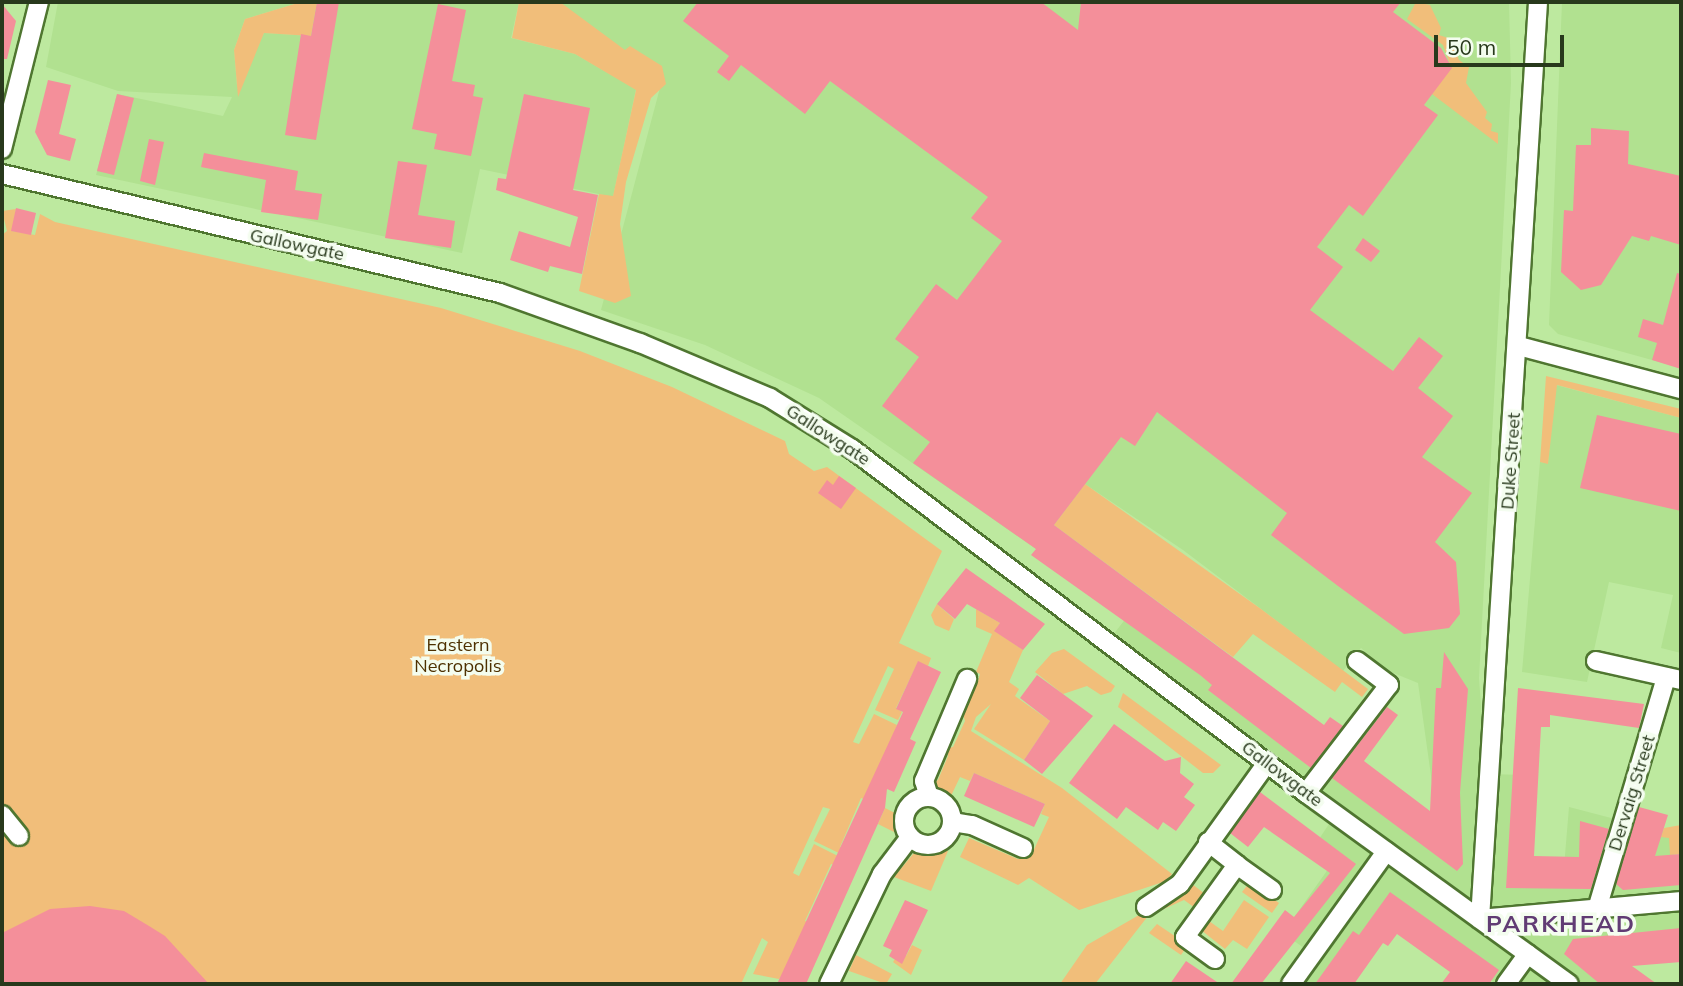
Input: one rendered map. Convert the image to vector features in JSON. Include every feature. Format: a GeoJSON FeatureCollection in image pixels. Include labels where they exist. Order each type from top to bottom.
{"type":"FeatureCollection","features":[{"type":"Feature","properties":{"kind":"street"},"geometry":{"type":"LineString","coordinates":[[2,149],[39,2]]}},
{"type":"Feature","properties":{"kind":"street","name":"Duke Street"},"geometry":{"type":"LineString","coordinates":[[1480,919],[1519,346],[1538,2]]}},
{"type":"Feature","properties":{"kind":"street","name":"Gallowgate"},"geometry":{"type":"LineString","coordinates":[[2,174],[500,293],[602,327],[744,386],[852,449],[1306,793],[1569,984]]}},
{"type":"Feature","properties":{"kind":"street"},"geometry":{"type":"LineString","coordinates":[[1519,346],[1681,389]]}},
{"type":"Feature","properties":{"kind":"street"},"geometry":{"type":"LineString","coordinates":[[1596,660],[1674,678]]}},
{"type":"Feature","properties":{"kind":"street"},"geometry":{"type":"LineString","coordinates":[[1306,793],[1389,684],[1357,661]]}},
{"type":"Feature","properties":{"kind":"street","name":"Dervaig Street"},"geometry":{"type":"LineString","coordinates":[[1597,909],[1674,678]]}},
{"type":"Feature","properties":{"kind":"street"},"geometry":{"type":"LineString","coordinates":[[929,797],[908,807],[903,822],[910,837],[932,845],[946,837],[952,822],[946,805],[929,797],[924,781],[967,679]]}},
{"type":"Feature","properties":{"kind":"street"},"geometry":{"type":"LineString","coordinates":[[1146,908],[1180,884],[1268,763]]}},
{"type":"Feature","properties":{"kind":"street"},"geometry":{"type":"LineString","coordinates":[[2,815],[19,836]]}},
{"type":"Feature","properties":{"kind":"street"},"geometry":{"type":"LineString","coordinates":[[952,822],[972,825],[1023,848]]}},
{"type":"Feature","properties":{"kind":"street"},"geometry":{"type":"LineString","coordinates":[[829,984],[882,874],[910,837]]}},
{"type":"Feature","properties":{"kind":"street"},"geometry":{"type":"LineString","coordinates":[[1208,842],[1272,890]]}},
{"type":"Feature","properties":{"kind":"street"},"geometry":{"type":"LineString","coordinates":[[1291,984],[1386,852]]}},
{"type":"Feature","properties":{"kind":"street"},"geometry":{"type":"LineString","coordinates":[[1215,959],[1185,937],[1237,864]]}},
{"type":"Feature","properties":{"kind":"street"},"geometry":{"type":"LineString","coordinates":[[1480,919],[1681,901]]}},
{"type":"Feature","properties":{"kind":"street"},"geometry":{"type":"LineString","coordinates":[[1508,982],[1528,954]]}},
{"type":"Feature","properties":{"kind":"shaded area"},"geometry":{"type":"Polygon","coordinates":[[[58,2],[301,2],[245,19],[234,50],[237,86],[264,33],[311,36],[317,2],[519,2],[511,38],[575,54],[636,89],[613,197],[480,169],[462,253],[96,175],[117,94],[223,116],[232,97],[118,91],[46,67],[58,2]]]}},
{"type":"Feature","properties":{"kind":"shaded area"},"geometry":{"type":"Polygon","coordinates":[[[524,2],[1509,2],[1511,83],[1479,678],[1486,774],[1527,775],[1522,864],[1564,867],[1569,807],[1680,836],[1671,861],[1681,861],[1681,943],[1591,951],[1632,984],[1496,984],[1391,909],[1339,984],[1295,984],[1315,956],[1283,933],[1331,865],[1311,851],[1333,818],[1105,645],[1131,612],[1440,840],[1418,683],[1386,670],[1361,648],[1343,671],[1183,550],[1085,484],[1036,549],[819,398],[705,345],[601,310],[661,84],[524,2]]]}},
{"type":"Feature","properties":{"kind":"shaded area"},"geometry":{"type":"Polygon","coordinates":[[[1562,2],[1681,2],[1681,368],[1558,334],[1549,325],[1562,2]]]}},
{"type":"Feature","properties":{"kind":"shaded area"},"geometry":{"type":"Polygon","coordinates":[[[1556,385],[1681,418],[1681,653],[1661,648],[1673,595],[1609,582],[1587,682],[1522,672],[1540,462],[1548,463],[1556,385]]]}},
{"type":"Feature","properties":{"kind":"green space"},"geometry":{"type":"Polygon","coordinates":[[[301,2],[317,2],[311,36],[264,33],[238,97],[234,50],[245,19],[301,2]]]}},
{"type":"Feature","properties":{"kind":"green space"},"geometry":{"type":"Polygon","coordinates":[[[519,2],[560,2],[625,50],[630,46],[662,66],[666,84],[651,98],[626,182],[620,224],[631,296],[615,303],[579,291],[599,194],[613,196],[636,90],[575,54],[512,38],[519,2]]]}},
{"type":"Feature","properties":{"kind":"green space"},"geometry":{"type":"Polygon","coordinates":[[[1416,2],[1430,5],[1441,28],[1439,35],[1451,39],[1459,60],[1469,67],[1466,83],[1487,112],[1485,118],[1492,124],[1491,131],[1498,133],[1498,144],[1432,94],[1451,67],[1443,45],[1407,19],[1416,2]]]}},
{"type":"Feature","properties":{"kind":"green space","name":"Eastern Necropolis"},"geometry":{"type":"Polygon","coordinates":[[[16,209],[12,231],[35,235],[40,214],[55,222],[441,308],[580,351],[672,387],[785,441],[789,454],[814,471],[827,467],[942,551],[899,643],[931,658],[928,666],[918,662],[896,708],[902,712],[898,720],[875,710],[894,669],[888,666],[853,742],[859,744],[874,714],[897,725],[871,802],[861,798],[840,847],[846,850],[843,855],[814,841],[830,809],[823,807],[793,873],[799,876],[814,844],[842,858],[838,866],[831,864],[805,921],[819,927],[779,979],[753,974],[768,942],[762,938],[741,984],[2,984],[2,235],[7,231],[2,211],[16,209]]]}},
{"type":"Feature","properties":{"kind":"green space"},"geometry":{"type":"Polygon","coordinates":[[[1546,376],[1681,409],[1681,418],[1557,385],[1548,464],[1540,462],[1546,376]]]}},
{"type":"Feature","properties":{"kind":"green space"},"geometry":{"type":"Polygon","coordinates":[[[1085,484],[1368,689],[1362,697],[1342,682],[1335,692],[1253,634],[1233,657],[1054,525],[1085,484]]]}},
{"type":"Feature","properties":{"kind":"green space"},"geometry":{"type":"Polygon","coordinates":[[[937,604],[954,619],[949,631],[935,625],[931,615],[937,604]]]}},
{"type":"Feature","properties":{"kind":"green space"},"geometry":{"type":"Polygon","coordinates":[[[976,609],[1000,623],[995,631],[1023,650],[1009,682],[1019,689],[1015,696],[1050,721],[1024,760],[974,729],[991,704],[976,717],[971,731],[1062,788],[1172,874],[1166,881],[1079,910],[1029,878],[1018,885],[960,857],[969,838],[1018,859],[1031,856],[1049,817],[1041,814],[1045,804],[974,773],[970,781],[960,777],[951,796],[927,788],[938,780],[948,756],[946,748],[953,747],[965,721],[962,711],[978,681],[980,674],[976,672],[992,634],[976,627],[976,609]]]}},
{"type":"Feature","properties":{"kind":"green space"},"geometry":{"type":"Polygon","coordinates":[[[1064,649],[1115,686],[1111,692],[1101,695],[1087,686],[1063,694],[1035,672],[1052,653],[1064,649]]]}},
{"type":"Feature","properties":{"kind":"green space"},"geometry":{"type":"Polygon","coordinates":[[[1123,693],[1221,765],[1213,773],[1203,773],[1118,707],[1123,693]]]}},
{"type":"Feature","properties":{"kind":"green space"},"geometry":{"type":"Polygon","coordinates":[[[885,808],[899,815],[898,834],[878,824],[885,808]]]}},
{"type":"Feature","properties":{"kind":"green space"},"geometry":{"type":"Polygon","coordinates":[[[1681,825],[1681,854],[1670,855],[1669,838],[1661,837],[1664,828],[1681,825]]]}},
{"type":"Feature","properties":{"kind":"green space"},"geometry":{"type":"Polygon","coordinates":[[[948,851],[931,891],[894,877],[914,853],[948,851]]]}},
{"type":"Feature","properties":{"kind":"green space"},"geometry":{"type":"Polygon","coordinates":[[[1250,882],[1279,903],[1272,913],[1242,892],[1250,882]]]}},
{"type":"Feature","properties":{"kind":"green space"},"geometry":{"type":"Polygon","coordinates":[[[1192,884],[1209,897],[1198,910],[1184,900],[1148,916],[1095,984],[1060,984],[1087,945],[1146,911],[1177,900],[1192,884]]]}},
{"type":"Feature","properties":{"kind":"green space"},"geometry":{"type":"Polygon","coordinates":[[[1244,900],[1269,917],[1247,949],[1233,940],[1225,949],[1201,930],[1209,921],[1223,931],[1244,900]]]}},
{"type":"Feature","properties":{"kind":"green space"},"geometry":{"type":"Polygon","coordinates":[[[1157,924],[1188,945],[1181,955],[1149,933],[1157,924]]]}},
{"type":"Feature","properties":{"kind":"green space"},"geometry":{"type":"Polygon","coordinates":[[[912,945],[922,950],[911,975],[893,962],[899,953],[906,956],[912,945]]]}},
{"type":"Feature","properties":{"kind":"green space"},"geometry":{"type":"Polygon","coordinates":[[[856,955],[892,974],[886,984],[849,971],[856,955]]]}},
{"type":"Feature","properties":{"kind":"building"},"geometry":{"type":"Polygon","coordinates":[[[317,2],[339,2],[316,140],[285,135],[301,34],[311,36],[317,2]]]}},
{"type":"Feature","properties":{"kind":"building"},"geometry":{"type":"Polygon","coordinates":[[[698,2],[1041,2],[1078,30],[1081,2],[1401,2],[1393,12],[1441,48],[1452,68],[1424,105],[1438,115],[1363,216],[1349,205],[1317,247],[1343,267],[1310,310],[1393,371],[1419,337],[1443,356],[1418,388],[1453,416],[1422,457],[1472,493],[1435,542],[1456,562],[1460,614],[1449,628],[1404,634],[1338,586],[1271,535],[1287,513],[1157,412],[1135,446],[1121,437],[1054,525],[1324,725],[1330,717],[1343,726],[1311,768],[1208,690],[1212,685],[1200,675],[1031,555],[1036,549],[913,463],[930,442],[882,406],[919,357],[895,339],[936,284],[957,300],[1002,241],[971,218],[988,197],[830,81],[805,114],[741,65],[729,81],[717,72],[729,56],[683,21],[698,2]]]}},
{"type":"Feature","properties":{"kind":"building"},"geometry":{"type":"Polygon","coordinates":[[[2,4],[16,21],[7,59],[2,59],[2,4]]]}},
{"type":"Feature","properties":{"kind":"building"},"geometry":{"type":"Polygon","coordinates":[[[438,4],[466,10],[452,81],[475,85],[473,96],[483,98],[471,156],[434,149],[437,134],[412,129],[438,4]]]}},
{"type":"Feature","properties":{"kind":"building"},"geometry":{"type":"Polygon","coordinates":[[[48,80],[71,85],[59,134],[76,139],[70,161],[47,155],[35,132],[48,80]]]}},
{"type":"Feature","properties":{"kind":"building"},"geometry":{"type":"Polygon","coordinates":[[[117,94],[134,98],[114,175],[97,171],[117,94]]]}},
{"type":"Feature","properties":{"kind":"building"},"geometry":{"type":"Polygon","coordinates":[[[524,94],[590,108],[573,190],[598,195],[582,274],[550,266],[548,272],[510,260],[519,231],[570,247],[578,217],[496,190],[498,178],[506,179],[524,94]]]}},
{"type":"Feature","properties":{"kind":"building"},"geometry":{"type":"Polygon","coordinates":[[[1591,128],[1629,131],[1628,164],[1681,176],[1681,245],[1651,236],[1649,241],[1632,236],[1601,285],[1581,290],[1561,272],[1564,210],[1573,211],[1576,145],[1591,145],[1591,128]]]}},
{"type":"Feature","properties":{"kind":"building"},"geometry":{"type":"Polygon","coordinates":[[[149,139],[164,142],[155,185],[140,181],[149,139]]]}},
{"type":"Feature","properties":{"kind":"building"},"geometry":{"type":"Polygon","coordinates":[[[204,153],[298,171],[295,190],[322,194],[318,220],[261,212],[266,180],[201,167],[204,153]]]}},
{"type":"Feature","properties":{"kind":"building"},"geometry":{"type":"Polygon","coordinates":[[[398,161],[427,165],[418,215],[455,221],[451,248],[385,238],[398,161]]]}},
{"type":"Feature","properties":{"kind":"building"},"geometry":{"type":"Polygon","coordinates":[[[16,208],[36,213],[31,235],[11,231],[16,208]]]}},
{"type":"Feature","properties":{"kind":"building"},"geometry":{"type":"Polygon","coordinates":[[[1363,238],[1380,251],[1371,262],[1355,250],[1363,238]]]}},
{"type":"Feature","properties":{"kind":"building"},"geometry":{"type":"Polygon","coordinates":[[[1677,273],[1681,274],[1681,369],[1652,360],[1657,343],[1638,337],[1643,319],[1663,325],[1677,273]]]}},
{"type":"Feature","properties":{"kind":"building"},"geometry":{"type":"Polygon","coordinates":[[[1597,415],[1681,434],[1681,511],[1580,488],[1597,415]]]}},
{"type":"Feature","properties":{"kind":"building"},"geometry":{"type":"Polygon","coordinates":[[[839,476],[856,488],[841,509],[818,493],[827,480],[833,485],[839,476]]]}},
{"type":"Feature","properties":{"kind":"building"},"geometry":{"type":"Polygon","coordinates":[[[966,568],[1045,624],[1023,650],[994,631],[1000,623],[967,604],[955,619],[937,604],[966,568]]]}},
{"type":"Feature","properties":{"kind":"building"},"geometry":{"type":"Polygon","coordinates":[[[1444,652],[1468,689],[1460,793],[1463,864],[1457,871],[1332,778],[1387,707],[1398,715],[1364,761],[1430,811],[1436,688],[1441,688],[1444,652]]]}},
{"type":"Feature","properties":{"kind":"building"},"geometry":{"type":"Polygon","coordinates":[[[918,661],[941,672],[910,739],[916,742],[894,792],[887,789],[885,808],[806,984],[777,984],[903,712],[896,709],[918,661]]]}},
{"type":"Feature","properties":{"kind":"building"},"geometry":{"type":"Polygon","coordinates":[[[1037,675],[1093,716],[1042,774],[1024,760],[1050,721],[1020,698],[1037,675]]]}},
{"type":"Feature","properties":{"kind":"building"},"geometry":{"type":"Polygon","coordinates":[[[1518,688],[1644,704],[1639,728],[1550,715],[1550,727],[1541,727],[1534,856],[1579,857],[1580,821],[1609,829],[1591,889],[1506,888],[1518,688]]]}},
{"type":"Feature","properties":{"kind":"building"},"geometry":{"type":"Polygon","coordinates":[[[1114,724],[1165,761],[1181,757],[1180,773],[1194,784],[1184,797],[1195,805],[1176,831],[1163,822],[1158,830],[1126,807],[1117,819],[1069,783],[1114,724]]]}},
{"type":"Feature","properties":{"kind":"building"},"geometry":{"type":"Polygon","coordinates":[[[974,773],[1045,804],[1034,827],[964,796],[974,773]]]}},
{"type":"Feature","properties":{"kind":"building"},"geometry":{"type":"Polygon","coordinates":[[[1260,792],[1356,864],[1261,984],[1231,984],[1285,910],[1294,917],[1330,873],[1264,827],[1248,847],[1230,833],[1260,792]]]}},
{"type":"Feature","properties":{"kind":"building"},"geometry":{"type":"Polygon","coordinates":[[[1639,807],[1668,815],[1655,856],[1681,854],[1681,885],[1623,890],[1616,884],[1639,807]]]}},
{"type":"Feature","properties":{"kind":"building"},"geometry":{"type":"Polygon","coordinates":[[[1390,892],[1499,970],[1489,984],[1441,984],[1450,972],[1397,934],[1388,946],[1383,943],[1354,984],[1315,984],[1353,931],[1359,935],[1390,892]]]}},
{"type":"Feature","properties":{"kind":"building"},"geometry":{"type":"Polygon","coordinates":[[[905,900],[928,910],[902,964],[889,956],[892,950],[883,946],[905,900]]]}},
{"type":"Feature","properties":{"kind":"building"},"geometry":{"type":"Polygon","coordinates":[[[90,906],[124,911],[165,936],[209,984],[2,984],[2,933],[50,909],[90,906]]]}},
{"type":"Feature","properties":{"kind":"building"},"geometry":{"type":"Polygon","coordinates":[[[1681,928],[1681,962],[1632,966],[1657,984],[1600,984],[1564,954],[1573,939],[1681,928]]]}},
{"type":"Feature","properties":{"kind":"building"},"geometry":{"type":"Polygon","coordinates":[[[1186,961],[1220,984],[1170,984],[1186,961]]]}},
{"type":"Feature","properties":{"kind":"district","name":"PARKHEAD"},"geometry":{"type":"Point","coordinates":[1561,924]}}]}
